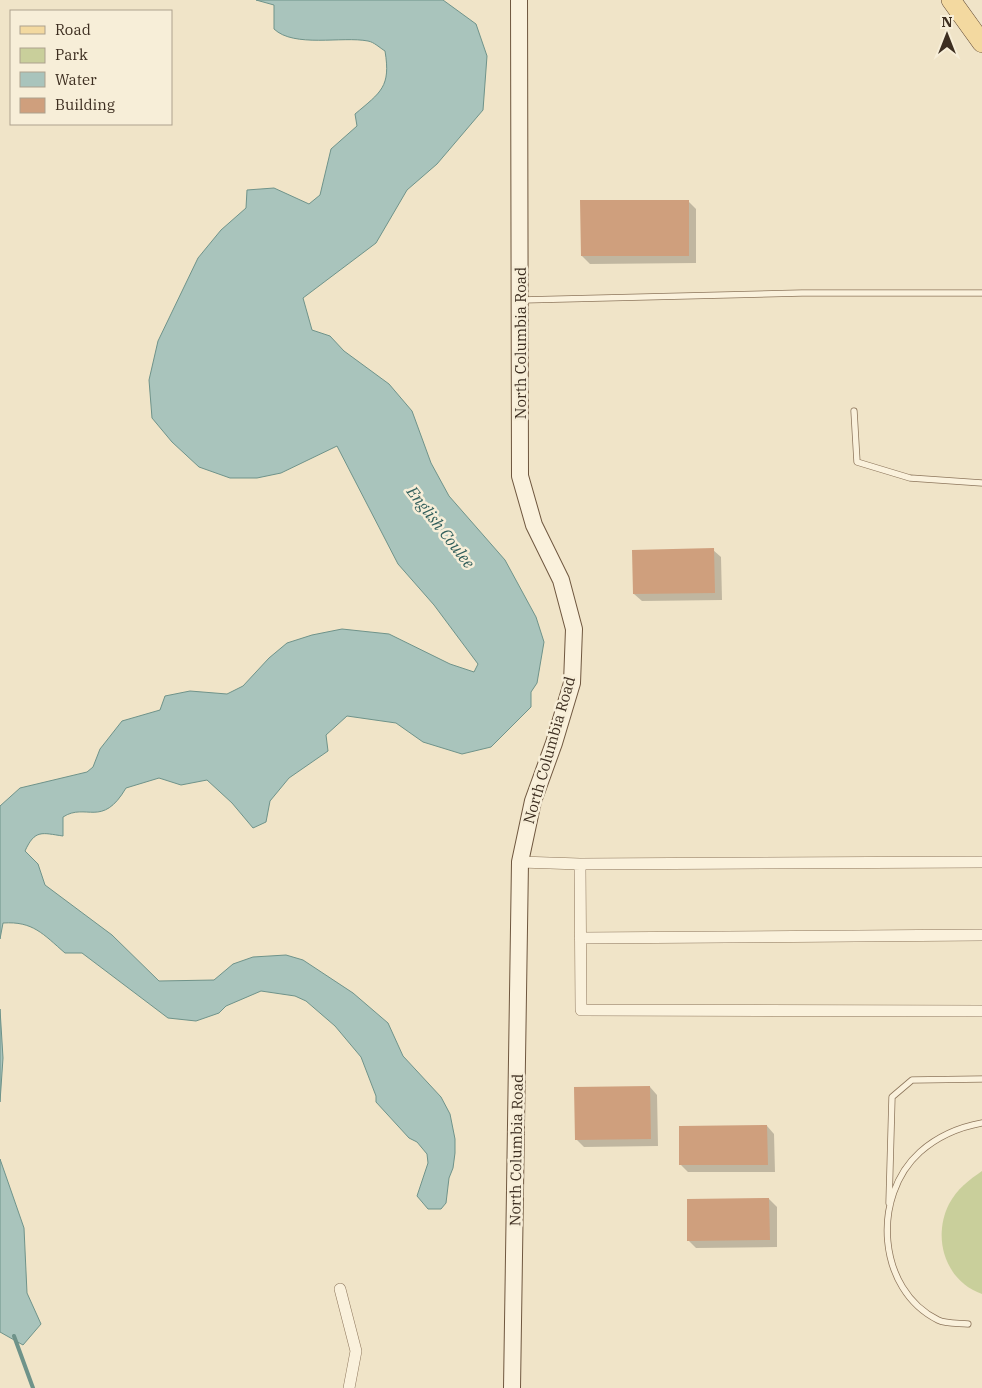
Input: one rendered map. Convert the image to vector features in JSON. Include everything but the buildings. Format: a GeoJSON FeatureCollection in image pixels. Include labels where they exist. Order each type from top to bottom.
{"type":"FeatureCollection","features":[{"type":"Feature","properties":{"kind":"main road"},"geometry":{"type":"LineString","coordinates":[[951,0],[982,43]]}},
{"type":"Feature","properties":{"kind":"street","name":"North Columbia Road"},"geometry":{"type":"LineString","coordinates":[[512,1388],[520,862],[533,801],[554,743],[572,683],[574,629],[561,580],[534,525],[520,476],[519,0]]}},
{"type":"Feature","properties":{"kind":"street"},"geometry":{"type":"LineString","coordinates":[[520,862],[580,864],[982,862]]}},
{"type":"Feature","properties":{"kind":"street"},"geometry":{"type":"LineString","coordinates":[[580,864],[581,1010],[982,1012]]}},
{"type":"Feature","properties":{"kind":"street"},"geometry":{"type":"LineString","coordinates":[[580,938],[982,935]]}},
{"type":"Feature","properties":{"kind":"street"},"geometry":{"type":"LineString","coordinates":[[340,1289],[356,1351],[349,1388]]}},
{"type":"Feature","properties":{"kind":"lane"},"geometry":{"type":"LineString","coordinates":[[520,300],[802,293],[982,294]]}},
{"type":"Feature","properties":{"kind":"lane"},"geometry":{"type":"LineString","coordinates":[[854,411],[857,462],[910,478],[982,483]]}},
{"type":"Feature","properties":{"kind":"lane"},"geometry":{"type":"LineString","coordinates":[[968,1324],[940,1320],[908,1297],[901,1286],[890,1258],[889,1213],[892,1097],[912,1080],[982,1079]]}},
{"type":"Feature","properties":{"kind":"lane"},"geometry":{"type":"LineString","coordinates":[[889,1213],[898,1183],[919,1153],[935,1141],[953,1132],[982,1123]]}},
{"type":"Feature","properties":{"kind":"green space"},"geometry":{"type":"Polygon","coordinates":[[[982,1171],[982,1294],[969,1288],[951,1269],[945,1257],[942,1231],[944,1217],[952,1199],[964,1185],[982,1171]]]}},
{"type":"Feature","properties":{"kind":"water"},"geometry":{"type":"Polygon","coordinates":[[[256,0],[443,0],[476,24],[487,56],[483,110],[437,164],[407,190],[376,243],[303,298],[312,330],[330,336],[344,351],[389,384],[412,411],[431,463],[449,496],[505,560],[536,617],[544,642],[537,683],[531,692],[531,707],[491,747],[462,754],[423,742],[396,723],[347,716],[326,735],[328,751],[289,778],[270,801],[266,822],[253,828],[232,803],[207,780],[181,785],[159,778],[126,788],[109,808],[102,811],[71,813],[63,817],[63,836],[40,834],[32,839],[25,851],[38,864],[45,885],[112,935],[159,981],[214,980],[233,964],[253,957],[286,955],[303,960],[353,993],[388,1023],[403,1056],[441,1097],[450,1114],[455,1139],[455,1153],[446,1203],[441,1209],[428,1209],[417,1196],[428,1163],[427,1154],[417,1142],[409,1138],[376,1102],[376,1096],[361,1057],[335,1026],[306,1001],[295,996],[261,991],[226,1006],[219,1013],[196,1021],[168,1018],[82,953],[65,953],[37,930],[22,924],[3,923],[0,939],[0,806],[20,788],[87,772],[93,767],[100,749],[122,721],[160,710],[165,696],[190,691],[227,694],[243,686],[269,658],[287,643],[312,635],[342,629],[389,634],[450,664],[474,672],[478,664],[434,605],[398,564],[337,446],[281,473],[257,478],[230,478],[199,467],[172,442],[152,418],[149,380],[158,341],[198,258],[221,230],[246,208],[247,190],[274,188],[309,204],[320,195],[331,149],[357,126],[355,114],[378,94],[387,73],[385,51],[375,44],[357,40],[306,40],[283,35],[274,29],[274,5],[256,0]]]}},
{"type":"Feature","properties":{"kind":"water"},"geometry":{"type":"Polygon","coordinates":[[[0,1009],[3,1058],[0,1102],[0,1009]]]}},
{"type":"Feature","properties":{"kind":"water"},"geometry":{"type":"Polygon","coordinates":[[[0,1159],[24,1228],[27,1293],[41,1324],[23,1345],[0,1332],[0,1159]]]}},
{"type":"Feature","properties":{"kind":"waterway","name":"English Coulee"},"geometry":{"type":"LineString","coordinates":[[14,1336],[33,1388]]}}]}
